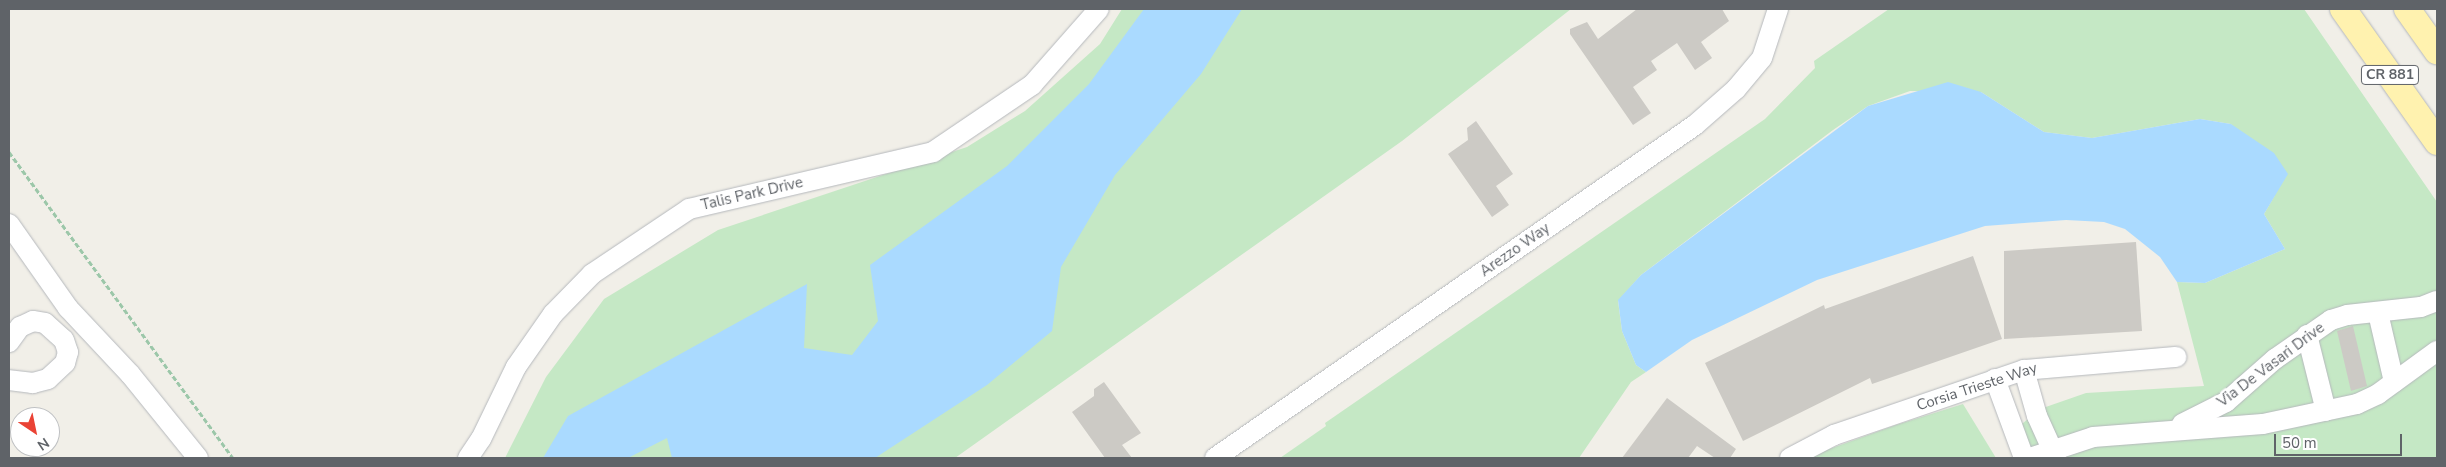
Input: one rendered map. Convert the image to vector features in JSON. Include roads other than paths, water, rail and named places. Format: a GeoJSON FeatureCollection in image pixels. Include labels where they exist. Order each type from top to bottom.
{"type":"FeatureCollection","features":[{"type":"Feature","properties":{"kind":"main road","name":"CR 881"},"geometry":{"type":"LineString","coordinates":[[2344,9],[2437,142]]}},
{"type":"Feature","properties":{"kind":"main road","name":"CR 881"},"geometry":{"type":"LineString","coordinates":[[2408,9],[2437,51]]}},
{"type":"Feature","properties":{"kind":"street","name":"Talis Park Drive"},"geometry":{"type":"LineString","coordinates":[[468,458],[481,439],[516,367],[552,314],[592,274],[689,209],[933,152],[1032,85],[1098,9]]}},
{"type":"Feature","properties":{"kind":"street","name":"Arezzo Way"},"geometry":{"type":"LineString","coordinates":[[1214,458],[1695,125],[1736,89],[1762,58],[1778,9]]}},
{"type":"Feature","properties":{"kind":"street"},"geometry":{"type":"LineString","coordinates":[[9,224],[68,308],[130,374],[198,458]]}},
{"type":"Feature","properties":{"kind":"street","name":"Via De Vasari Drive"},"geometry":{"type":"LineString","coordinates":[[2167,431],[2226,402],[2308,335],[2347,315],[2421,307],[2437,301]]}},
{"type":"Feature","properties":{"kind":"street"},"geometry":{"type":"LineString","coordinates":[[2378,313],[2394,382]]}},
{"type":"Feature","properties":{"kind":"street"},"geometry":{"type":"LineString","coordinates":[[9,342],[20,328],[33,321],[45,323],[64,340],[68,352],[65,363],[48,379],[34,382],[9,380]]}},
{"type":"Feature","properties":{"kind":"street"},"geometry":{"type":"LineString","coordinates":[[2308,335],[2326,411]]}},
{"type":"Feature","properties":{"kind":"street","name":"Via De Vasari Drive"},"geometry":{"type":"LineString","coordinates":[[2030,458],[2055,455],[2093,437],[2262,424],[2357,404],[2394,382],[2437,351]]}},
{"type":"Feature","properties":{"kind":"street","name":"Corsia Trieste Way"},"geometry":{"type":"LineString","coordinates":[[1790,458],[1834,435],[2024,370],[2176,357]]}},
{"type":"Feature","properties":{"kind":"street"},"geometry":{"type":"LineString","coordinates":[[2024,370],[2038,416],[2055,455]]}},
{"type":"Feature","properties":{"kind":"street"},"geometry":{"type":"LineString","coordinates":[[1995,379],[2024,458]]}},
{"type":"Feature","properties":{"kind":"water"},"geometry":{"type":"Polygon","coordinates":[[[1144,9],[1242,9],[1201,74],[1115,175],[1061,267],[1052,331],[987,385],[875,458],[672,458],[667,438],[628,458],[543,458],[568,416],[807,284],[804,348],[852,355],[878,321],[870,265],[1007,166],[1089,84],[1144,9]]]}},
{"type":"Feature","properties":{"kind":"water"},"geometry":{"type":"Polygon","coordinates":[[[1948,82],[1981,92],[2044,132],[2092,138],[2200,119],[2231,124],[2274,153],[2288,174],[2264,214],[2285,249],[2205,283],[2177,282],[2160,257],[2125,229],[2104,222],[2066,220],[1985,226],[1817,280],[1692,340],[1646,372],[1636,365],[1622,331],[1618,300],[1641,275],[1868,106],[1948,82]]]}}]}
